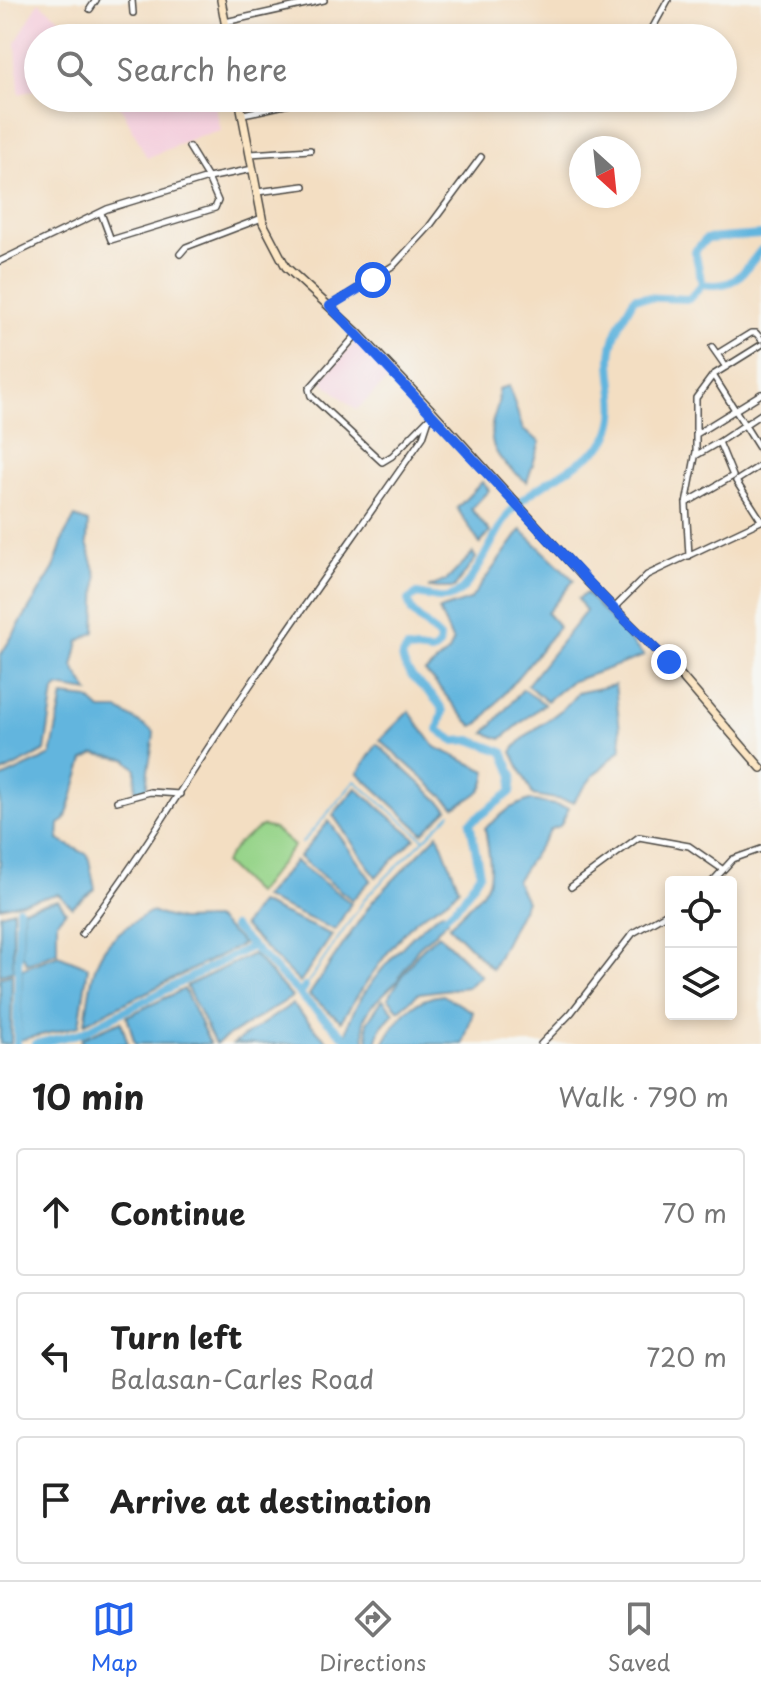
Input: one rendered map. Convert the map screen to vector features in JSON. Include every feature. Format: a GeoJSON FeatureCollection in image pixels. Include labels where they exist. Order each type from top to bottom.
{"type":"FeatureCollection","features":[{"type":"Feature","properties":{"kind":"main road"},"geometry":{"type":"LineString","coordinates":[[221,0],[225,22]]}},
{"type":"Feature","properties":{"kind":"main road"},"geometry":{"type":"LineString","coordinates":[[242,114],[262,218],[286,267],[358,333],[613,608],[678,672],[761,768]]}},
{"type":"Feature","properties":{"kind":"street"},"geometry":{"type":"LineString","coordinates":[[90,9],[96,0]]}},
{"type":"Feature","properties":{"kind":"street"},"geometry":{"type":"LineString","coordinates":[[132,0],[133,13]]}},
{"type":"Feature","properties":{"kind":"street"},"geometry":{"type":"LineString","coordinates":[[225,22],[324,0]]}},
{"type":"Feature","properties":{"kind":"street"},"geometry":{"type":"LineString","coordinates":[[655,24],[668,0]]}},
{"type":"Feature","properties":{"kind":"street"},"geometry":{"type":"LineString","coordinates":[[242,114],[254,112]]}},
{"type":"Feature","properties":{"kind":"street"},"geometry":{"type":"LineString","coordinates":[[101,213],[111,240],[215,208],[218,201],[189,147]]}},
{"type":"Feature","properties":{"kind":"street"},"geometry":{"type":"LineString","coordinates":[[250,154],[310,150]]}},
{"type":"Feature","properties":{"kind":"street"},"geometry":{"type":"LineString","coordinates":[[330,306],[394,265],[429,227],[481,157]]}},
{"type":"Feature","properties":{"kind":"street"},"geometry":{"type":"LineString","coordinates":[[0,261],[101,213],[208,178],[253,169]]}},
{"type":"Feature","properties":{"kind":"street"},"geometry":{"type":"LineString","coordinates":[[257,192],[304,186]]}},
{"type":"Feature","properties":{"kind":"street"},"geometry":{"type":"LineString","coordinates":[[180,254],[186,247],[262,218]]}},
{"type":"Feature","properties":{"kind":"street"},"geometry":{"type":"LineString","coordinates":[[358,333],[308,393],[382,462],[432,416]]}},
{"type":"Feature","properties":{"kind":"street"},"geometry":{"type":"LineString","coordinates":[[689,556],[686,504],[695,456],[696,398],[713,375],[761,342],[756,333],[751,333],[717,354]]}},
{"type":"Feature","properties":{"kind":"street"},"geometry":{"type":"LineString","coordinates":[[712,347],[726,367]]}},
{"type":"Feature","properties":{"kind":"street"},"geometry":{"type":"LineString","coordinates":[[713,375],[761,451]]}},
{"type":"Feature","properties":{"kind":"street"},"geometry":{"type":"LineString","coordinates":[[697,433],[761,394]]}},
{"type":"Feature","properties":{"kind":"street"},"geometry":{"type":"LineString","coordinates":[[695,456],[761,414]]}},
{"type":"Feature","properties":{"kind":"street"},"geometry":{"type":"LineString","coordinates":[[82,934],[132,870],[150,834],[181,794],[281,637],[423,437],[432,416]]}},
{"type":"Feature","properties":{"kind":"street"},"geometry":{"type":"LineString","coordinates":[[613,608],[638,580],[761,521],[734,478],[719,442]]}},
{"type":"Feature","properties":{"kind":"street"},"geometry":{"type":"LineString","coordinates":[[686,504],[761,465]]}},
{"type":"Feature","properties":{"kind":"street"},"geometry":{"type":"LineString","coordinates":[[117,801],[150,792],[181,794]]}},
{"type":"Feature","properties":{"kind":"street"},"geometry":{"type":"LineString","coordinates":[[571,887],[639,837],[689,846],[722,869]]}},
{"type":"Feature","properties":{"kind":"street"},"geometry":{"type":"LineString","coordinates":[[717,876],[733,859],[761,849]]}},
{"type":"Feature","properties":{"kind":"street"},"geometry":{"type":"LineString","coordinates":[[541,1044],[571,1013],[633,933],[665,914]]}},
{"type":"Feature","properties":{"kind":"shaded area"},"geometry":{"type":"Polygon","coordinates":[[[39,2],[67,24],[26,24],[39,2]]]}},
{"type":"Feature","properties":{"kind":"shaded area"},"geometry":{"type":"Polygon","coordinates":[[[24,28],[24,93],[19,94],[16,42],[24,28]]]}},
{"type":"Feature","properties":{"kind":"shaded area"},"geometry":{"type":"Polygon","coordinates":[[[124,112],[217,112],[221,131],[199,136],[147,158],[124,112]]]}},
{"type":"Feature","properties":{"kind":"shaded area"},"geometry":{"type":"Polygon","coordinates":[[[357,340],[390,378],[356,410],[321,380],[357,340]]]}},
{"type":"Feature","properties":{"kind":"green space"},"geometry":{"type":"Polygon","coordinates":[[[262,826],[274,829],[294,846],[256,894],[224,863],[238,843],[262,826]]]}},
{"type":"Feature","properties":{"kind":"water"},"geometry":{"type":"Polygon","coordinates":[[[509,386],[523,430],[540,442],[527,482],[499,457],[492,441],[498,389],[509,386]]]}},
{"type":"Feature","properties":{"kind":"water"},"geometry":{"type":"Polygon","coordinates":[[[482,482],[489,490],[471,509],[490,532],[480,544],[457,508],[482,482]]]}},
{"type":"Feature","properties":{"kind":"water"},"geometry":{"type":"Polygon","coordinates":[[[75,517],[88,522],[87,543],[97,577],[95,632],[79,641],[73,667],[89,692],[58,687],[54,691],[45,751],[0,774],[0,656],[54,568],[64,536],[75,517]]]}},
{"type":"Feature","properties":{"kind":"water"},"geometry":{"type":"Polygon","coordinates":[[[521,530],[574,580],[547,613],[559,627],[480,723],[473,726],[425,672],[449,652],[453,642],[439,610],[470,600],[521,530]]]}},
{"type":"Feature","properties":{"kind":"water"},"geometry":{"type":"Polygon","coordinates":[[[473,553],[476,558],[454,588],[428,588],[447,580],[473,553]]]}},
{"type":"Feature","properties":{"kind":"water"},"geometry":{"type":"Polygon","coordinates":[[[586,593],[644,656],[570,682],[547,701],[527,685],[586,611],[578,599],[586,593]]]}},
{"type":"Feature","properties":{"kind":"water"},"geometry":{"type":"Polygon","coordinates":[[[615,685],[622,748],[593,776],[573,802],[533,795],[512,752],[526,736],[562,709],[577,693],[615,685]]]}},
{"type":"Feature","properties":{"kind":"water"},"geometry":{"type":"Polygon","coordinates":[[[523,689],[544,704],[501,739],[485,733],[523,689]]]}},
{"type":"Feature","properties":{"kind":"water"},"geometry":{"type":"Polygon","coordinates":[[[63,696],[89,699],[101,710],[119,710],[154,732],[147,788],[135,791],[136,769],[126,759],[95,754],[84,760],[65,820],[59,824],[58,840],[88,855],[95,889],[72,907],[58,894],[0,907],[0,779],[51,755],[63,696]]]}},
{"type":"Feature","properties":{"kind":"water"},"geometry":{"type":"Polygon","coordinates":[[[409,711],[435,747],[486,771],[484,784],[477,793],[455,807],[380,740],[409,711]]]}},
{"type":"Feature","properties":{"kind":"water"},"geometry":{"type":"Polygon","coordinates":[[[377,744],[448,809],[423,833],[358,773],[377,744]]]}},
{"type":"Feature","properties":{"kind":"water"},"geometry":{"type":"Polygon","coordinates":[[[356,788],[415,838],[376,877],[333,815],[356,788]]]}},
{"type":"Feature","properties":{"kind":"water"},"geometry":{"type":"Polygon","coordinates":[[[529,800],[569,808],[560,826],[551,829],[516,881],[526,901],[492,969],[449,926],[475,901],[487,884],[490,864],[485,828],[510,808],[529,800]]]}},
{"type":"Feature","properties":{"kind":"water"},"geometry":{"type":"Polygon","coordinates":[[[329,821],[371,880],[352,900],[299,857],[329,821]]]}},
{"type":"Feature","properties":{"kind":"water"},"geometry":{"type":"Polygon","coordinates":[[[438,834],[459,888],[401,936],[341,1021],[309,995],[372,902],[438,834]]]}},
{"type":"Feature","properties":{"kind":"water"},"geometry":{"type":"Polygon","coordinates":[[[295,861],[351,903],[335,930],[263,898],[295,861]]]}},
{"type":"Feature","properties":{"kind":"water"},"geometry":{"type":"Polygon","coordinates":[[[58,900],[66,911],[57,921],[57,952],[27,964],[22,954],[23,909],[58,900]]]}},
{"type":"Feature","properties":{"kind":"water"},"geometry":{"type":"Polygon","coordinates":[[[259,903],[332,935],[300,983],[243,926],[259,903]]]}},
{"type":"Feature","properties":{"kind":"water"},"geometry":{"type":"Polygon","coordinates":[[[13,910],[13,970],[0,975],[0,914],[13,910]]]}},
{"type":"Feature","properties":{"kind":"water"},"geometry":{"type":"Polygon","coordinates":[[[443,911],[448,920],[417,949],[397,981],[372,1005],[364,1019],[365,1044],[347,1044],[348,1028],[366,990],[398,951],[443,911]]]}},
{"type":"Feature","properties":{"kind":"water"},"geometry":{"type":"Polygon","coordinates":[[[150,912],[180,920],[216,919],[243,944],[85,1023],[94,970],[100,957],[117,935],[150,912]]]}},
{"type":"Feature","properties":{"kind":"water"},"geometry":{"type":"Polygon","coordinates":[[[438,934],[481,976],[467,987],[419,993],[399,1010],[388,998],[418,953],[438,934]]]}},
{"type":"Feature","properties":{"kind":"water"},"geometry":{"type":"Polygon","coordinates":[[[253,954],[292,997],[215,1044],[186,986],[253,954]]]}},
{"type":"Feature","properties":{"kind":"water"},"geometry":{"type":"Polygon","coordinates":[[[58,955],[88,967],[79,1026],[20,1040],[22,969],[58,955]]]}},
{"type":"Feature","properties":{"kind":"water"},"geometry":{"type":"Polygon","coordinates":[[[12,973],[11,1044],[0,1044],[0,978],[12,973]]]}},
{"type":"Feature","properties":{"kind":"water"},"geometry":{"type":"Polygon","coordinates":[[[184,989],[210,1044],[135,1044],[127,1016],[184,989]]]}},
{"type":"Feature","properties":{"kind":"water"},"geometry":{"type":"Polygon","coordinates":[[[443,995],[473,1012],[463,1044],[383,1044],[407,1011],[423,1000],[443,995]]]}},
{"type":"Feature","properties":{"kind":"water"},"geometry":{"type":"Polygon","coordinates":[[[383,999],[394,1013],[381,1027],[376,1044],[369,1044],[367,1022],[383,999]]]}},
{"type":"Feature","properties":{"kind":"water"},"geometry":{"type":"Polygon","coordinates":[[[292,1004],[330,1044],[233,1044],[292,1004]]]}},
{"type":"Feature","properties":{"kind":"water"},"geometry":{"type":"Polygon","coordinates":[[[121,1021],[128,1044],[81,1044],[82,1038],[121,1021]]]}},
{"type":"Feature","properties":{"kind":"waterway"},"geometry":{"type":"LineString","coordinates":[[439,922],[462,901],[480,873],[470,823],[511,792],[513,776],[503,752],[471,740],[455,741],[438,730],[443,711],[409,673],[402,657],[407,649],[432,652],[439,646],[440,638],[412,612],[408,600],[417,594],[449,597],[461,590],[478,568],[515,506],[603,444],[614,417],[613,342],[635,297],[689,299],[702,284],[695,251],[706,239],[761,235]]}},
{"type":"Feature","properties":{"kind":"waterway"},"geometry":{"type":"LineString","coordinates":[[702,284],[723,284],[737,278],[761,250]]}},
{"type":"Feature","properties":{"kind":"waterway"},"geometry":{"type":"LineString","coordinates":[[302,843],[355,781],[424,839]]}},
{"type":"Feature","properties":{"kind":"waterway"},"geometry":{"type":"LineString","coordinates":[[305,987],[367,896],[451,813]]}},
{"type":"Feature","properties":{"kind":"waterway"},"geometry":{"type":"LineString","coordinates":[[17,1044],[19,909]]}},
{"type":"Feature","properties":{"kind":"waterway"},"geometry":{"type":"LineString","coordinates":[[233,927],[300,994]]}},
{"type":"Feature","properties":{"kind":"waterway"},"geometry":{"type":"LineString","coordinates":[[35,1044],[81,1033],[252,946]]}},
{"type":"Feature","properties":{"kind":"waterway"},"geometry":{"type":"LineString","coordinates":[[305,987],[300,994],[303,998],[346,1038]]}},
{"type":"Feature","properties":{"kind":"route"},"geometry":{"type":"LineString","coordinates":[[373,280],[330,306],[434,413],[613,608],[669,662]]}}]}
